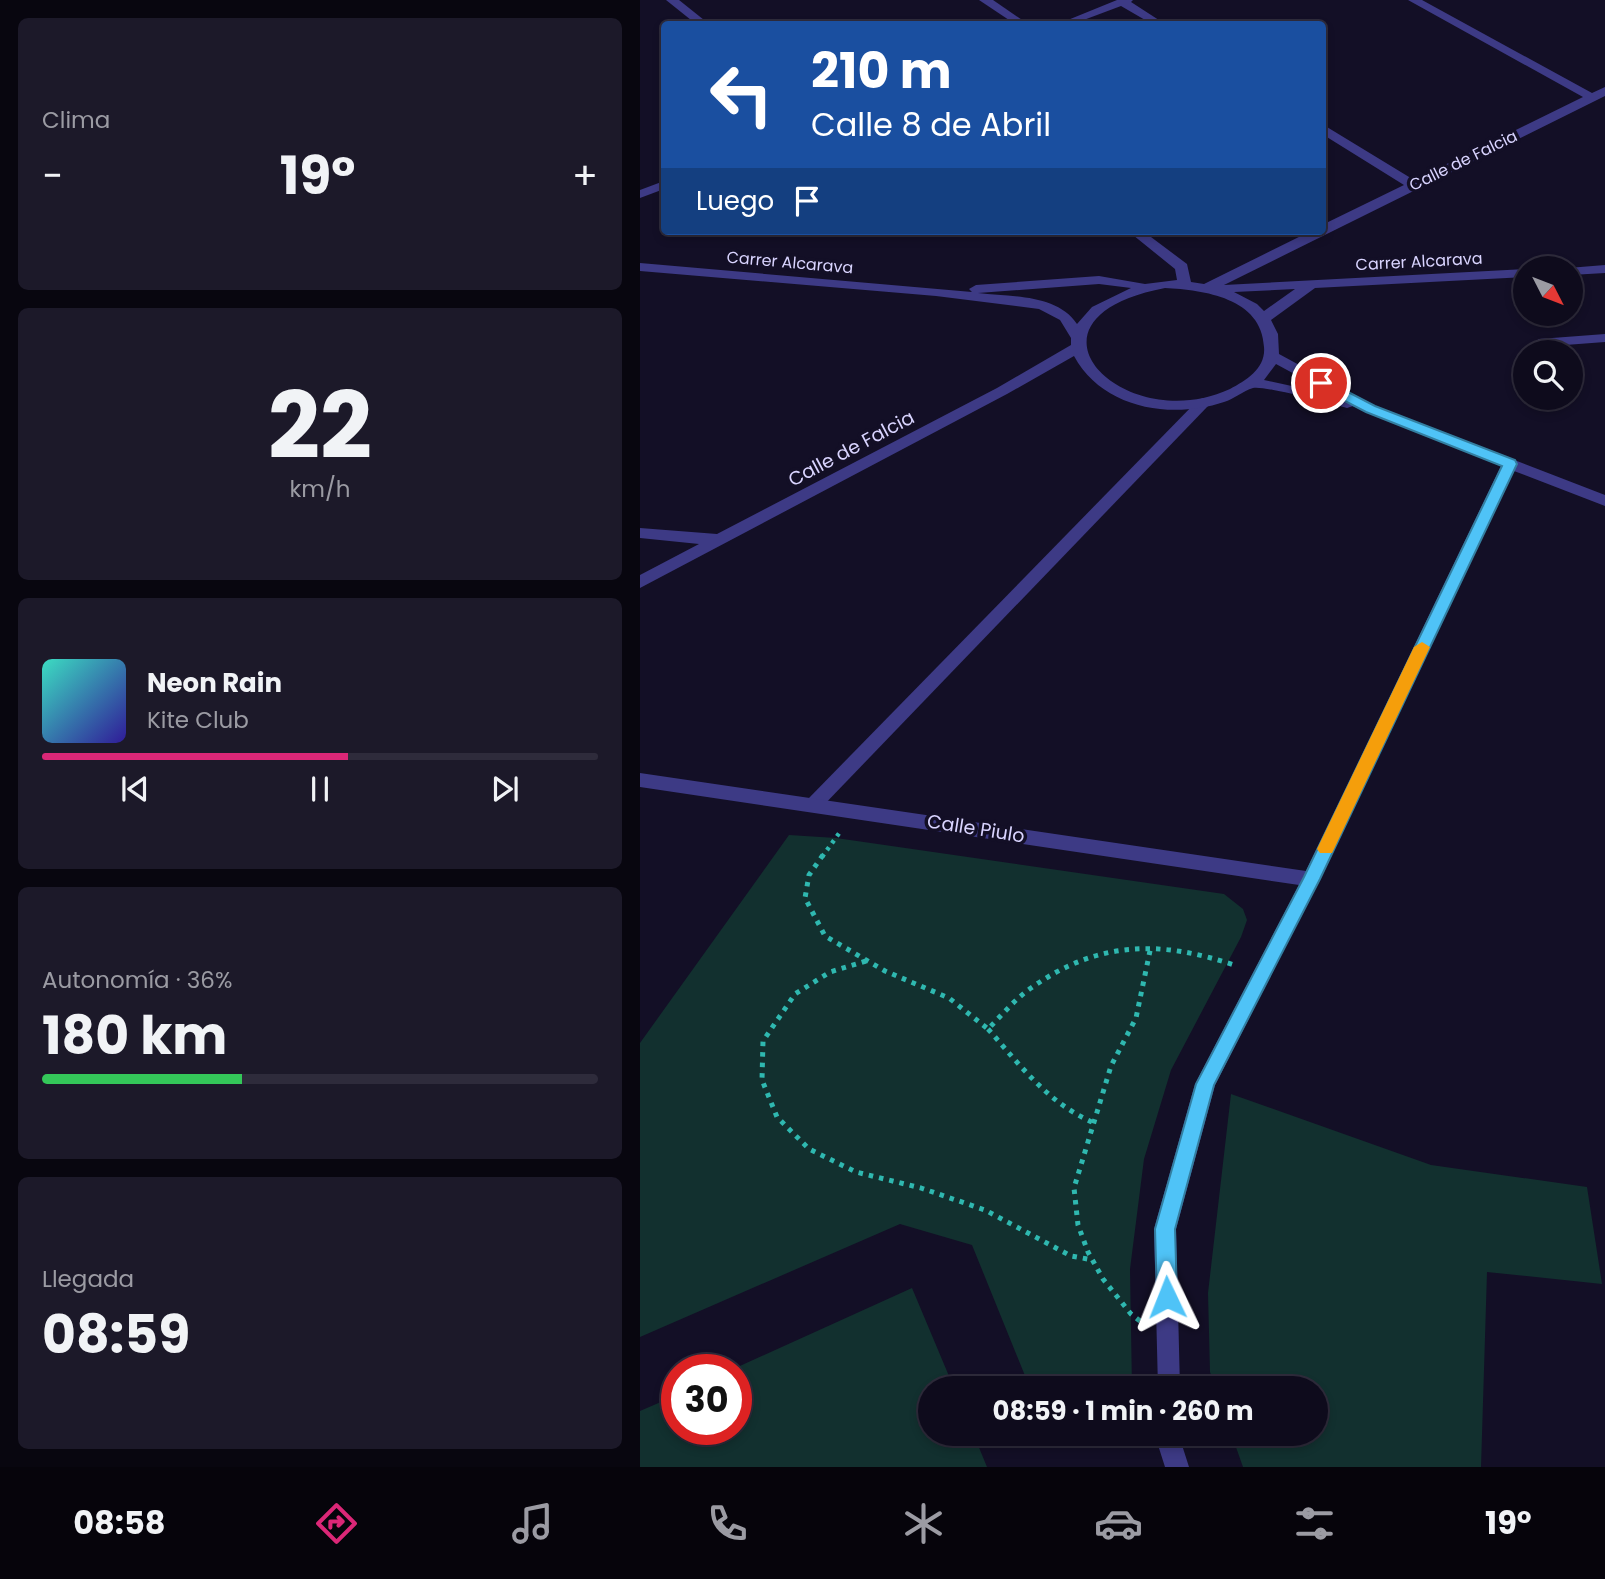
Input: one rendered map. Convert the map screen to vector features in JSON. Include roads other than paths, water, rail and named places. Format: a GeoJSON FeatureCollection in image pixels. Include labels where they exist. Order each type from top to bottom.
{"type":"FeatureCollection","features":[{"type":"Feature","properties":{"kind":"street"},"geometry":{"type":"LineString","coordinates":[[673,0],[699,21]]}},
{"type":"Feature","properties":{"kind":"street"},"geometry":{"type":"LineString","coordinates":[[985,0],[1017,21]]}},
{"type":"Feature","properties":{"kind":"street"},"geometry":{"type":"LineString","coordinates":[[1415,0],[1591,97]]}},
{"type":"Feature","properties":{"kind":"street"},"geometry":{"type":"LineString","coordinates":[[1072,21],[1124,1],[1154,21]]}},
{"type":"Feature","properties":{"kind":"street","name":"Calle de Falcia"},"geometry":{"type":"LineString","coordinates":[[1326,229],[1604,91]]}},
{"type":"Feature","properties":{"kind":"street"},"geometry":{"type":"LineString","coordinates":[[1326,130],[1414,185]]}},
{"type":"Feature","properties":{"kind":"street"},"geometry":{"type":"LineString","coordinates":[[640,194],[661,186]]}},
{"type":"Feature","properties":{"kind":"street"},"geometry":{"type":"LineString","coordinates":[[1140,235],[1182,267],[1185,284]]}},
{"type":"Feature","properties":{"kind":"street","name":"Calle de Falcia"},"geometry":{"type":"LineString","coordinates":[[1211,288],[1314,235]]}},
{"type":"Feature","properties":{"kind":"street","name":"Carrer Alcarava"},"geometry":{"type":"LineString","coordinates":[[640,267],[936,292],[1042,305],[1065,317],[1079,343]]}},
{"type":"Feature","properties":{"kind":"street"},"geometry":{"type":"LineString","coordinates":[[1583,270],[1604,269]]}},
{"type":"Feature","properties":{"kind":"street","name":"Carrer Alcarava"},"geometry":{"type":"LineString","coordinates":[[1211,288],[1513,274]]}},
{"type":"Feature","properties":{"kind":"street","name":"Carrer Alcarava"},"geometry":{"type":"LineString","coordinates":[[936,292],[1099,280],[1146,286]]}},
{"type":"Feature","properties":{"kind":"street"},"geometry":{"type":"LineString","coordinates":[[1185,284],[1211,288],[1243,302],[1263,319],[1272,337],[1272,356],[1265,370],[1253,382],[1231,395],[1203,403],[1170,405],[1148,402],[1110,389],[1090,373],[1082,360],[1079,343],[1085,322],[1100,306],[1121,294],[1146,286],[1185,284]]}},
{"type":"Feature","properties":{"kind":"street","name":"Carrer Alcarava"},"geometry":{"type":"LineString","coordinates":[[1263,319],[1286,300],[1315,285]]}},
{"type":"Feature","properties":{"kind":"street","name":"Calle de Falcia"},"geometry":{"type":"LineString","coordinates":[[640,582],[1002,391],[1079,343]]}},
{"type":"Feature","properties":{"kind":"street"},"geometry":{"type":"LineString","coordinates":[[1272,356],[1370,409],[1604,501]]}},
{"type":"Feature","properties":{"kind":"street"},"geometry":{"type":"LineString","coordinates":[[1253,382],[1370,409]]}},
{"type":"Feature","properties":{"kind":"street"},"geometry":{"type":"LineString","coordinates":[[814,804],[1203,403]]}},
{"type":"Feature","properties":{"kind":"street"},"geometry":{"type":"LineString","coordinates":[[1169,1376],[1165,1229],[1205,1084],[1311,879],[1510,464]]}},
{"type":"Feature","properties":{"kind":"street"},"geometry":{"type":"LineString","coordinates":[[640,533],[717,540]]}},
{"type":"Feature","properties":{"kind":"street","name":"Calle Piulo"},"geometry":{"type":"LineString","coordinates":[[640,780],[1311,879]]}},
{"type":"Feature","properties":{"kind":"street"},"geometry":{"type":"LineString","coordinates":[[1170,1446],[1177,1467]]}},
{"type":"Feature","properties":{"kind":"lane"},"geometry":{"type":"LineString","coordinates":[[1572,340],[1604,338]]}}]}
